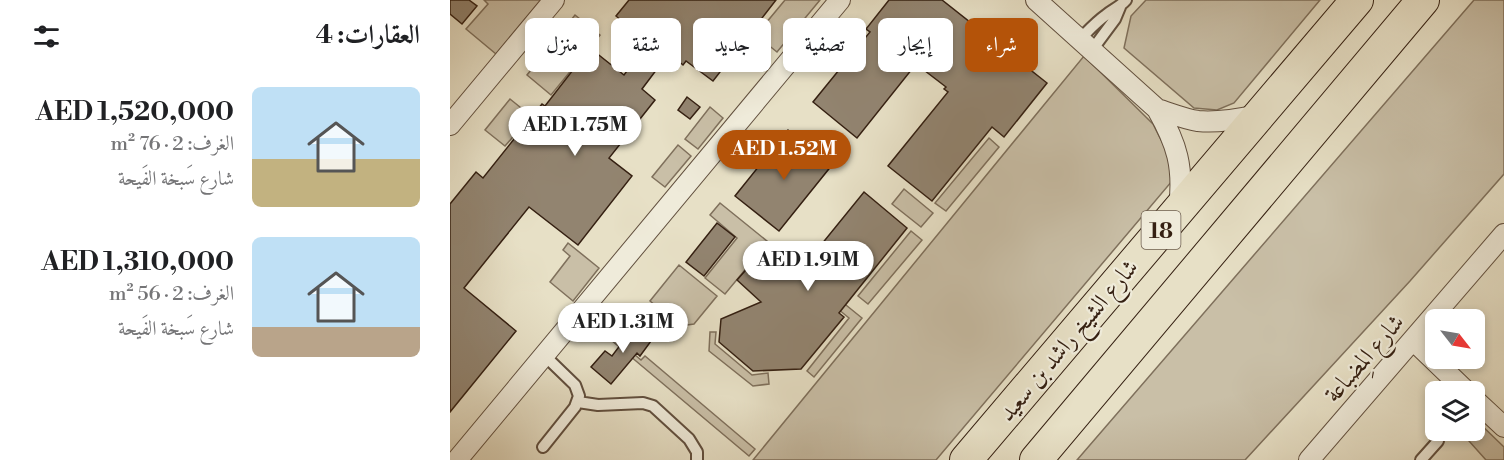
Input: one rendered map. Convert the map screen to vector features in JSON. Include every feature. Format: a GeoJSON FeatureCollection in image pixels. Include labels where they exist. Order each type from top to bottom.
{"type":"FeatureCollection","features":[{"type":"Feature","properties":{"kind":"main road","name":"شارع الشيخ راشد بن سعيد"},"geometry":{"type":"LineString","coordinates":[[966,460],[1357,0]]}},
{"type":"Feature","properties":{"kind":"main road","name":"18"},"geometry":{"type":"LineString","coordinates":[[1036,460],[1423,0]]}},
{"type":"Feature","properties":{"kind":"street"},"geometry":{"type":"LineString","coordinates":[[450,124],[554,0]]}},
{"type":"Feature","properties":{"kind":"street"},"geometry":{"type":"LineString","coordinates":[[457,460],[840,0]]}},
{"type":"Feature","properties":{"kind":"street"},"geometry":{"type":"LineString","coordinates":[[1036,0],[1157,109],[1173,140],[1180,168],[1182,188],[1179,208]]}},
{"type":"Feature","properties":{"kind":"street"},"geometry":{"type":"LineString","coordinates":[[1157,109],[1197,121],[1218,121],[1258,115]]}},
{"type":"Feature","properties":{"kind":"street","name":"شارع المِضباعة"},"geometry":{"type":"LineString","coordinates":[[1310,460],[1504,234]]}},
{"type":"Feature","properties":{"kind":"street"},"geometry":{"type":"LineString","coordinates":[[1413,340],[1456,381]]}},
{"type":"Feature","properties":{"kind":"street"},"geometry":{"type":"LineString","coordinates":[[1485,409],[1504,427]]}},
{"type":"Feature","properties":{"kind":"lane"},"geometry":{"type":"LineString","coordinates":[[1086,45],[1115,19],[1123,3]]}},
{"type":"Feature","properties":{"kind":"lane"},"geometry":{"type":"LineString","coordinates":[[1086,45],[1107,14],[1123,3]]}},
{"type":"Feature","properties":{"kind":"lane"},"geometry":{"type":"LineString","coordinates":[[543,447],[578,402],[579,396],[574,385],[544,355]]}},
{"type":"Feature","properties":{"kind":"lane"},"geometry":{"type":"LineString","coordinates":[[578,402],[598,405],[643,403],[652,406],[689,439],[697,452],[698,460]]}},
{"type":"Feature","properties":{"kind":"lane"},"geometry":{"type":"LineString","coordinates":[[1421,460],[1438,441]]}},
{"type":"Feature","properties":{"kind":"shaded area"},"geometry":{"type":"Polygon","coordinates":[[[484,0],[541,0],[496,54],[466,29],[488,4],[484,0]]]}},
{"type":"Feature","properties":{"kind":"shaded area"},"geometry":{"type":"Polygon","coordinates":[[[785,0],[820,0],[805,18],[783,18],[783,45],[777,52],[771,47],[770,18],[785,0]]]}},
{"type":"Feature","properties":{"kind":"shaded area"},"geometry":{"type":"Polygon","coordinates":[[[1146,0],[1320,0],[1234,103],[1217,110],[1194,108],[1124,48],[1131,16],[1146,0]]]}},
{"type":"Feature","properties":{"kind":"shaded area"},"geometry":{"type":"Polygon","coordinates":[[[1474,0],[1504,0],[1504,174],[1410,281],[1245,460],[1077,460],[1474,0]]]}},
{"type":"Feature","properties":{"kind":"shaded area"},"geometry":{"type":"Polygon","coordinates":[[[1084,56],[1153,124],[1178,174],[936,460],[753,460],[1084,56]]]}},
{"type":"Feature","properties":{"kind":"shaded area"},"geometry":{"type":"Polygon","coordinates":[[[529,72],[570,72],[551,95],[527,75],[529,72]]]}},
{"type":"Feature","properties":{"kind":"shaded area"},"geometry":{"type":"Polygon","coordinates":[[[510,99],[531,116],[505,146],[485,130],[510,99]]]}},
{"type":"Feature","properties":{"kind":"shaded area"},"geometry":{"type":"Polygon","coordinates":[[[710,107],[723,118],[698,149],[685,139],[710,107]]]}},
{"type":"Feature","properties":{"kind":"shaded area"},"geometry":{"type":"Polygon","coordinates":[[[989,138],[999,147],[946,211],[935,203],[989,138]]]}},
{"type":"Feature","properties":{"kind":"shaded area"},"geometry":{"type":"Polygon","coordinates":[[[678,145],[691,156],[665,187],[652,177],[678,145]]]}},
{"type":"Feature","properties":{"kind":"shaded area"},"geometry":{"type":"Polygon","coordinates":[[[904,189],[933,213],[921,227],[892,204],[904,189]]]}},
{"type":"Feature","properties":{"kind":"shaded area"},"geometry":{"type":"Polygon","coordinates":[[[720,203],[862,318],[814,377],[807,371],[849,318],[782,263],[777,268],[759,253],[725,294],[705,278],[737,238],[710,215],[720,203]]]}},
{"type":"Feature","properties":{"kind":"shaded area"},"geometry":{"type":"Polygon","coordinates":[[[911,231],[922,240],[868,304],[858,296],[911,231]]]}},
{"type":"Feature","properties":{"kind":"shaded area"},"geometry":{"type":"Polygon","coordinates":[[[568,243],[599,268],[573,301],[550,282],[570,256],[563,250],[568,243]]]}},
{"type":"Feature","properties":{"kind":"shaded area"},"geometry":{"type":"Polygon","coordinates":[[[679,265],[717,296],[694,324],[680,326],[650,301],[679,265]]]}},
{"type":"Feature","properties":{"kind":"shaded area"},"geometry":{"type":"Polygon","coordinates":[[[613,326],[624,336],[620,342],[641,360],[645,356],[755,449],[749,456],[605,335],[613,326]]]}},
{"type":"Feature","properties":{"kind":"shaded area"},"geometry":{"type":"Polygon","coordinates":[[[710,332],[716,332],[715,344],[752,375],[768,373],[769,384],[753,386],[709,351],[710,332]]]}},
{"type":"Feature","properties":{"kind":"shaded area"},"geometry":{"type":"Polygon","coordinates":[[[1485,429],[1504,447],[1504,460],[1486,460],[1469,441],[1485,441],[1485,429]]]}},
{"type":"Feature","properties":{"kind":"building"},"geometry":{"type":"Polygon","coordinates":[[[450,0],[469,0],[477,6],[462,24],[450,14],[450,0]]]}},
{"type":"Feature","properties":{"kind":"building"},"geometry":{"type":"Polygon","coordinates":[[[629,0],[776,0],[762,18],[693,18],[693,66],[686,61],[683,65],[681,63],[681,18],[618,18],[616,16],[629,0]]]}},
{"type":"Feature","properties":{"kind":"building"},"geometry":{"type":"Polygon","coordinates":[[[889,0],[942,0],[965,18],[965,72],[1033,72],[1047,83],[1004,137],[992,127],[932,201],[888,166],[948,92],[944,89],[946,87],[926,72],[953,72],[953,18],[878,18],[878,72],[910,72],[857,138],[813,102],[837,72],[866,72],[866,37],[870,32],[866,29],[889,0]]]}},
{"type":"Feature","properties":{"kind":"building"},"geometry":{"type":"Polygon","coordinates":[[[599,55],[611,65],[611,72],[620,72],[624,75],[626,72],[655,72],[642,89],[655,100],[609,158],[632,176],[578,245],[529,207],[464,288],[516,331],[450,412],[450,204],[476,172],[483,178],[542,104],[545,106],[571,72],[599,72],[599,55]]]}},
{"type":"Feature","properties":{"kind":"building"},"geometry":{"type":"Polygon","coordinates":[[[701,72],[720,72],[713,81],[701,72]]]}},
{"type":"Feature","properties":{"kind":"building"},"geometry":{"type":"Polygon","coordinates":[[[687,97],[700,107],[690,119],[678,110],[687,97]]]}},
{"type":"Feature","properties":{"kind":"building"},"geometry":{"type":"Polygon","coordinates":[[[788,130],[832,165],[779,231],[735,196],[788,130]]]}},
{"type":"Feature","properties":{"kind":"building"},"geometry":{"type":"Polygon","coordinates":[[[864,192],[907,228],[839,313],[844,317],[801,369],[753,371],[719,342],[721,319],[761,302],[737,280],[759,255],[777,271],[781,266],[795,277],[864,192]]]}},
{"type":"Feature","properties":{"kind":"building"},"geometry":{"type":"Polygon","coordinates":[[[717,223],[735,237],[704,276],[686,262],[717,223]]]}},
{"type":"Feature","properties":{"kind":"building"},"geometry":{"type":"Polygon","coordinates":[[[637,323],[654,337],[640,356],[637,353],[611,384],[591,367],[605,351],[612,356],[637,323]]]}}]}
